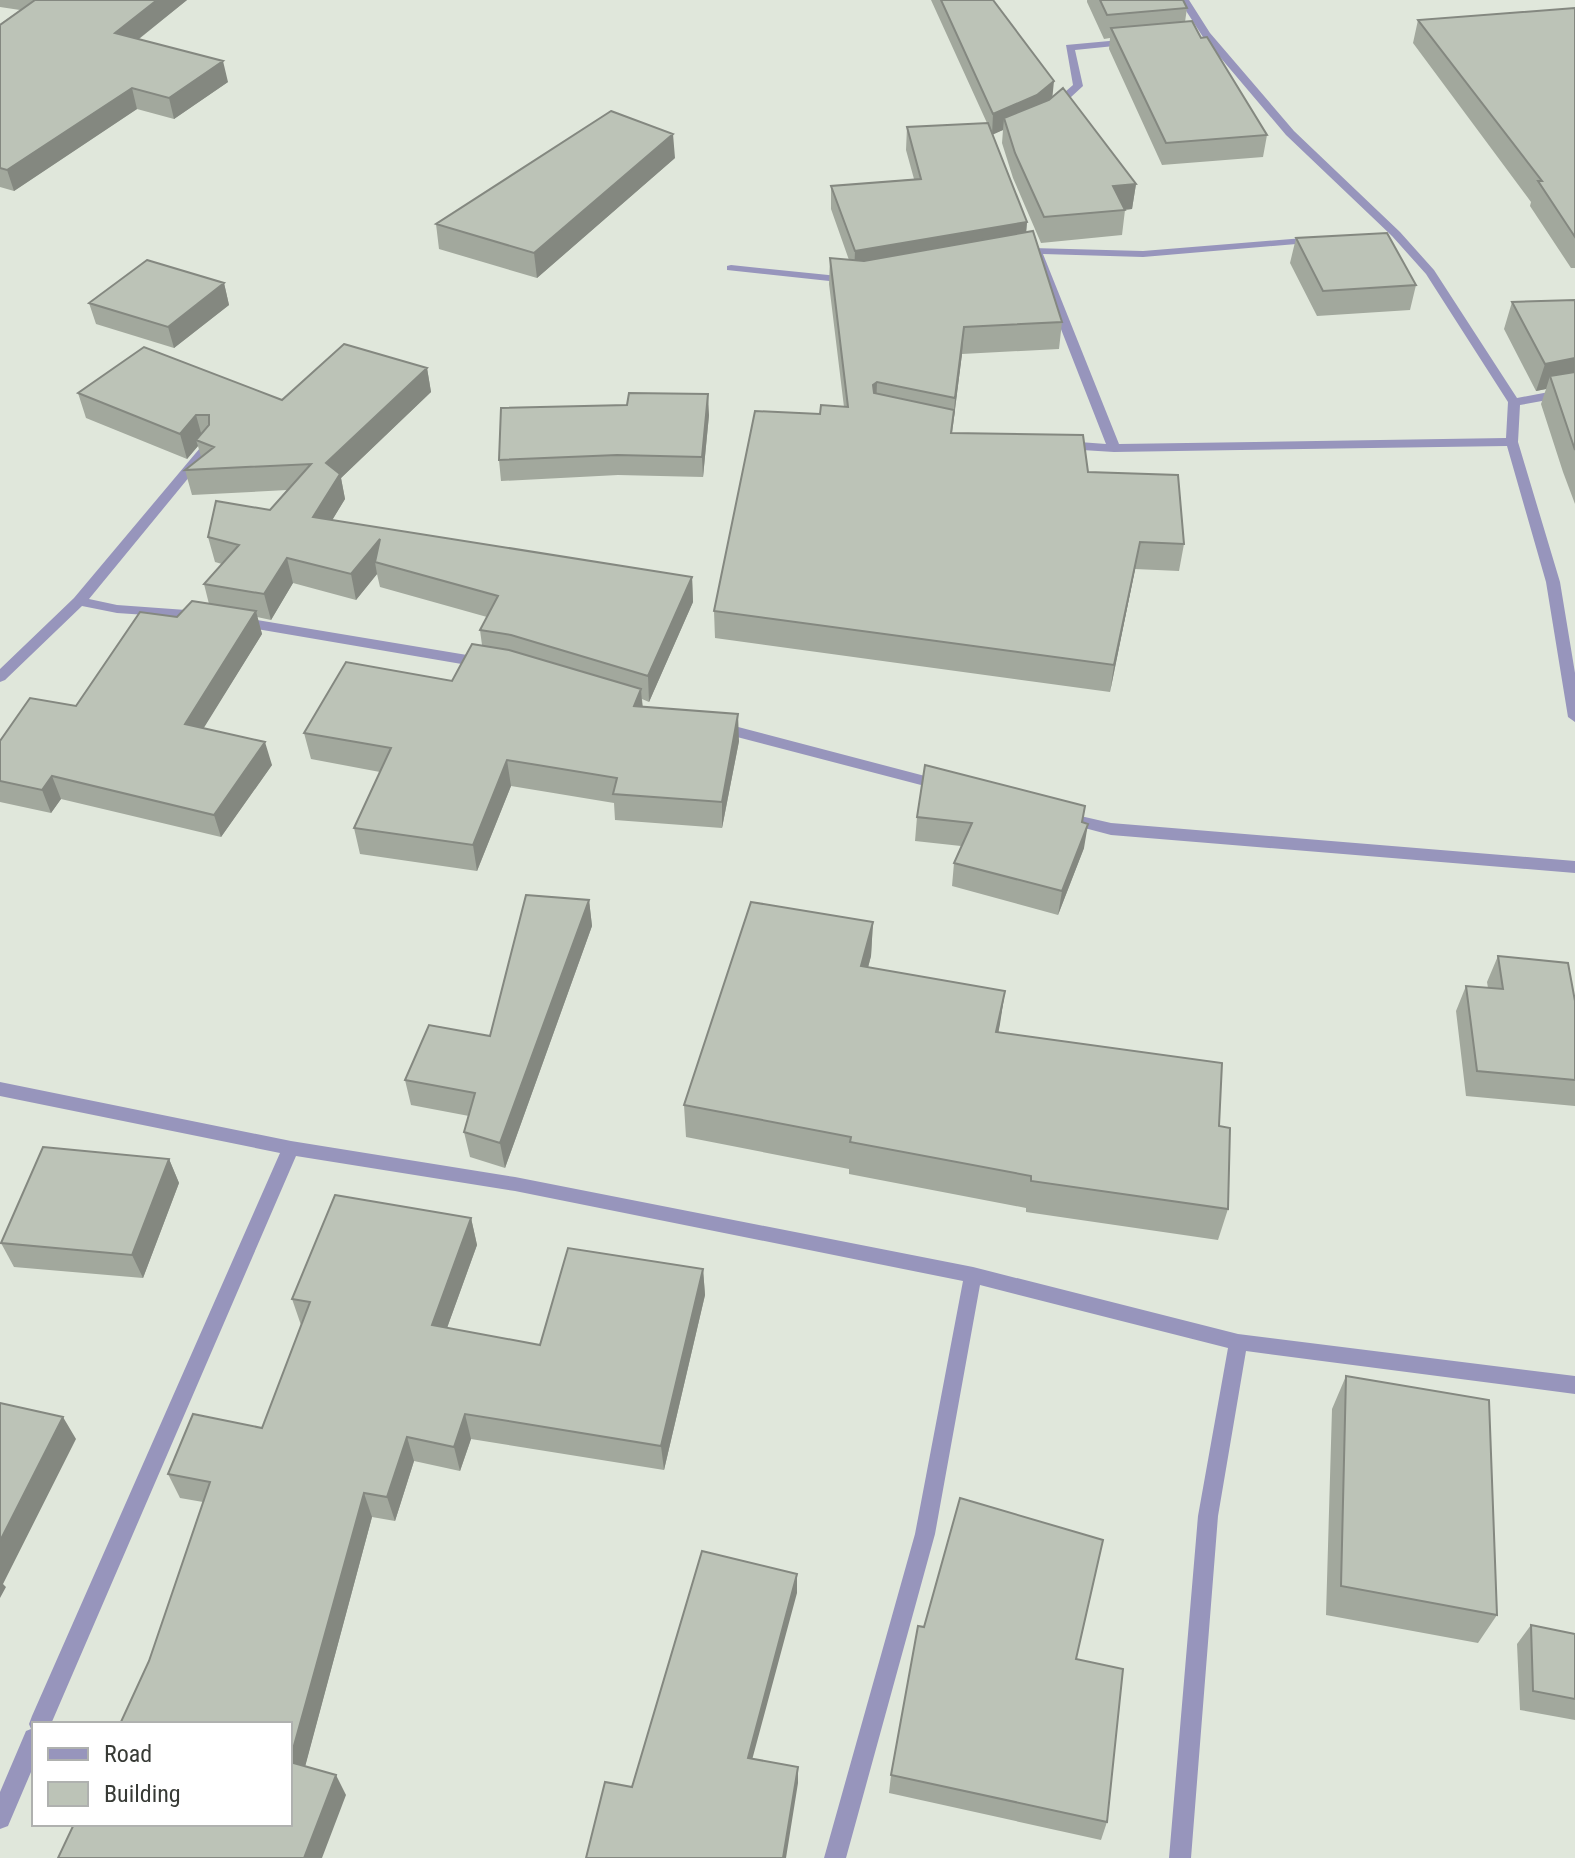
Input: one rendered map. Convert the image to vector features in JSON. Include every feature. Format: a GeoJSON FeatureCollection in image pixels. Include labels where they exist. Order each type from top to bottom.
{"type":"FeatureCollection","features":[{"type":"Feature","properties":{"kind":"street"},"geometry":{"type":"LineString","coordinates":[[1184,0],[1206,35],[1290,133],[1396,234],[1430,272],[1514,402],[1512,442],[1553,582],[1575,717]]}},
{"type":"Feature","properties":{"kind":"street"},"geometry":{"type":"LineString","coordinates":[[1191,37],[1206,35]]}},
{"type":"Feature","properties":{"kind":"street"},"geometry":{"type":"LineString","coordinates":[[1041,120],[1078,86],[1070,47],[1146,41]]}},
{"type":"Feature","properties":{"kind":"street"},"geometry":{"type":"LineString","coordinates":[[1380,235],[1396,234]]}},
{"type":"Feature","properties":{"kind":"street"},"geometry":{"type":"LineString","coordinates":[[1029,236],[1114,448]]}},
{"type":"Feature","properties":{"kind":"street"},"geometry":{"type":"LineString","coordinates":[[1020,253],[1036,250],[1143,254],[1332,239]]}},
{"type":"Feature","properties":{"kind":"street"},"geometry":{"type":"LineString","coordinates":[[731,268],[863,282]]}},
{"type":"Feature","properties":{"kind":"street"},"geometry":{"type":"LineString","coordinates":[[1514,402],[1575,391]]}},
{"type":"Feature","properties":{"kind":"street"},"geometry":{"type":"LineString","coordinates":[[1057,445],[1114,448],[1512,442]]}},
{"type":"Feature","properties":{"kind":"street"},"geometry":{"type":"LineString","coordinates":[[0,677],[79,601],[209,445]]}},
{"type":"Feature","properties":{"kind":"street"},"geometry":{"type":"LineString","coordinates":[[79,601],[117,609],[201,616],[499,665]]}},
{"type":"Feature","properties":{"kind":"street"},"geometry":{"type":"LineString","coordinates":[[701,723],[958,789]]}},
{"type":"Feature","properties":{"kind":"street"},"geometry":{"type":"LineString","coordinates":[[1048,813],[1111,829],[1575,867]]}},
{"type":"Feature","properties":{"kind":"street"},"geometry":{"type":"LineString","coordinates":[[0,1089],[291,1148],[515,1184],[973,1275],[1238,1342],[1575,1385]]}},
{"type":"Feature","properties":{"kind":"street"},"geometry":{"type":"LineString","coordinates":[[41,1722],[291,1148]]}},
{"type":"Feature","properties":{"kind":"street"},"geometry":{"type":"LineString","coordinates":[[835,1858],[925,1534],[973,1275]]}},
{"type":"Feature","properties":{"kind":"street"},"geometry":{"type":"LineString","coordinates":[[1180,1858],[1208,1516],[1238,1342]]}},
{"type":"Feature","properties":{"kind":"street"},"geometry":{"type":"LineString","coordinates":[[0,1818],[32,1744]]}},
{"type":"Feature","properties":{"kind":"building"},"geometry":{"type":"Polygon","coordinates":[[[35,0],[157,0],[115,33],[223,61],[169,98],[132,88],[7,170],[0,168],[0,25],[35,0]]]}},
{"type":"Feature","properties":{"kind":"building"},"geometry":{"type":"Polygon","coordinates":[[[941,0],[993,0],[1054,81],[1037,95],[993,114],[941,0]]]}},
{"type":"Feature","properties":{"kind":"building"},"geometry":{"type":"Polygon","coordinates":[[[1100,0],[1183,0],[1187,8],[1107,15],[1100,0]]]}},
{"type":"Feature","properties":{"kind":"building"},"geometry":{"type":"Polygon","coordinates":[[[1575,8],[1575,237],[1538,181],[1542,181],[1418,20],[1575,8]]]}},
{"type":"Feature","properties":{"kind":"building"},"geometry":{"type":"Polygon","coordinates":[[[1192,21],[1201,38],[1207,37],[1267,135],[1166,143],[1111,28],[1192,21]]]}},
{"type":"Feature","properties":{"kind":"building"},"geometry":{"type":"Polygon","coordinates":[[[1063,88],[1136,184],[1113,186],[1125,210],[1044,217],[1015,153],[1004,118],[1049,100],[1063,88]]]}},
{"type":"Feature","properties":{"kind":"building"},"geometry":{"type":"Polygon","coordinates":[[[611,111],[673,134],[534,253],[436,224],[611,111]]]}},
{"type":"Feature","properties":{"kind":"building"},"geometry":{"type":"Polygon","coordinates":[[[988,123],[1027,222],[855,251],[831,186],[921,179],[907,127],[988,123]]]}},
{"type":"Feature","properties":{"kind":"building"},"geometry":{"type":"Polygon","coordinates":[[[1033,231],[1062,322],[964,327],[955,398],[877,382],[873,385],[874,393],[954,410],[951,433],[1083,435],[1088,472],[1178,475],[1184,544],[1140,542],[1114,665],[714,611],[755,411],[820,414],[821,405],[848,407],[830,258],[864,261],[1033,231]]]}},
{"type":"Feature","properties":{"kind":"building"},"geometry":{"type":"Polygon","coordinates":[[[1387,233],[1416,285],[1323,291],[1296,238],[1387,233]]]}},
{"type":"Feature","properties":{"kind":"building"},"geometry":{"type":"Polygon","coordinates":[[[147,260],[224,283],[168,327],[89,303],[147,260]]]}},
{"type":"Feature","properties":{"kind":"building"},"geometry":{"type":"Polygon","coordinates":[[[1575,300],[1575,358],[1545,364],[1512,302],[1575,300]]]}},
{"type":"Feature","properties":{"kind":"building"},"geometry":{"type":"Polygon","coordinates":[[[344,344],[427,368],[326,463],[340,474],[313,517],[692,577],[648,676],[511,635],[480,630],[498,596],[375,562],[380,539],[351,574],[287,558],[264,594],[204,584],[239,545],[208,537],[216,501],[270,510],[311,464],[185,470],[214,447],[196,440],[209,425],[209,415],[196,415],[180,434],[78,393],[144,347],[282,400],[344,344]]]}},
{"type":"Feature","properties":{"kind":"building"},"geometry":{"type":"Polygon","coordinates":[[[1575,372],[1575,450],[1550,376],[1575,372]]]}},
{"type":"Feature","properties":{"kind":"building"},"geometry":{"type":"Polygon","coordinates":[[[629,393],[708,394],[702,457],[617,455],[499,460],[501,408],[627,405],[629,393]]]}},
{"type":"Feature","properties":{"kind":"building"},"geometry":{"type":"Polygon","coordinates":[[[192,601],[256,611],[185,724],[265,742],[214,815],[52,776],[42,790],[0,781],[0,741],[30,698],[76,706],[140,612],[177,617],[192,601]]]}},
{"type":"Feature","properties":{"kind":"building"},"geometry":{"type":"Polygon","coordinates":[[[472,644],[509,650],[641,689],[634,706],[738,714],[722,802],[613,794],[617,778],[507,760],[473,845],[354,828],[391,748],[304,733],[346,662],[452,681],[472,644]]]}},
{"type":"Feature","properties":{"kind":"building"},"geometry":{"type":"Polygon","coordinates":[[[925,765],[1085,806],[1082,822],[1088,824],[1062,891],[954,863],[972,823],[917,817],[925,765]]]}},
{"type":"Feature","properties":{"kind":"building"},"geometry":{"type":"Polygon","coordinates":[[[526,895],[589,900],[500,1143],[464,1132],[475,1093],[405,1080],[429,1025],[490,1036],[526,895]]]}},
{"type":"Feature","properties":{"kind":"building"},"geometry":{"type":"Polygon","coordinates":[[[751,902],[873,922],[861,966],[1005,991],[996,1032],[1222,1063],[1219,1126],[1230,1128],[1228,1209],[1031,1181],[1031,1176],[850,1142],[851,1137],[684,1105],[751,902]]]}},
{"type":"Feature","properties":{"kind":"building"},"geometry":{"type":"Polygon","coordinates":[[[1498,956],[1568,963],[1575,1001],[1575,1080],[1477,1071],[1466,986],[1503,989],[1498,956]]]}},
{"type":"Feature","properties":{"kind":"building"},"geometry":{"type":"Polygon","coordinates":[[[43,1147],[169,1159],[132,1255],[1,1243],[43,1147]]]}},
{"type":"Feature","properties":{"kind":"building"},"geometry":{"type":"Polygon","coordinates":[[[335,1195],[471,1218],[432,1325],[540,1345],[568,1248],[703,1269],[661,1446],[465,1414],[454,1447],[407,1437],[387,1497],[364,1493],[292,1753],[292,1722],[121,1722],[149,1661],[210,1482],[168,1474],[193,1414],[262,1428],[310,1302],[292,1299],[335,1195]]]}},
{"type":"Feature","properties":{"kind":"building"},"geometry":{"type":"Polygon","coordinates":[[[1346,1376],[1489,1400],[1497,1615],[1341,1586],[1346,1376]]]}},
{"type":"Feature","properties":{"kind":"building"},"geometry":{"type":"Polygon","coordinates":[[[0,1403],[63,1417],[0,1541],[0,1403]]]}},
{"type":"Feature","properties":{"kind":"building"},"geometry":{"type":"Polygon","coordinates":[[[960,1498],[1103,1540],[1076,1659],[1123,1669],[1107,1822],[891,1775],[918,1626],[924,1627],[960,1498]]]}},
{"type":"Feature","properties":{"kind":"building"},"geometry":{"type":"Polygon","coordinates":[[[702,1551],[797,1574],[748,1758],[798,1767],[783,1858],[586,1858],[605,1782],[632,1787],[702,1551]]]}},
{"type":"Feature","properties":{"kind":"building"},"geometry":{"type":"Polygon","coordinates":[[[1531,1625],[1575,1634],[1575,1699],[1533,1691],[1531,1625]]]}},
{"type":"Feature","properties":{"kind":"building"},"geometry":{"type":"Polygon","coordinates":[[[292,1763],[336,1775],[304,1858],[58,1858],[73,1826],[292,1826],[292,1763]]]}}]}
